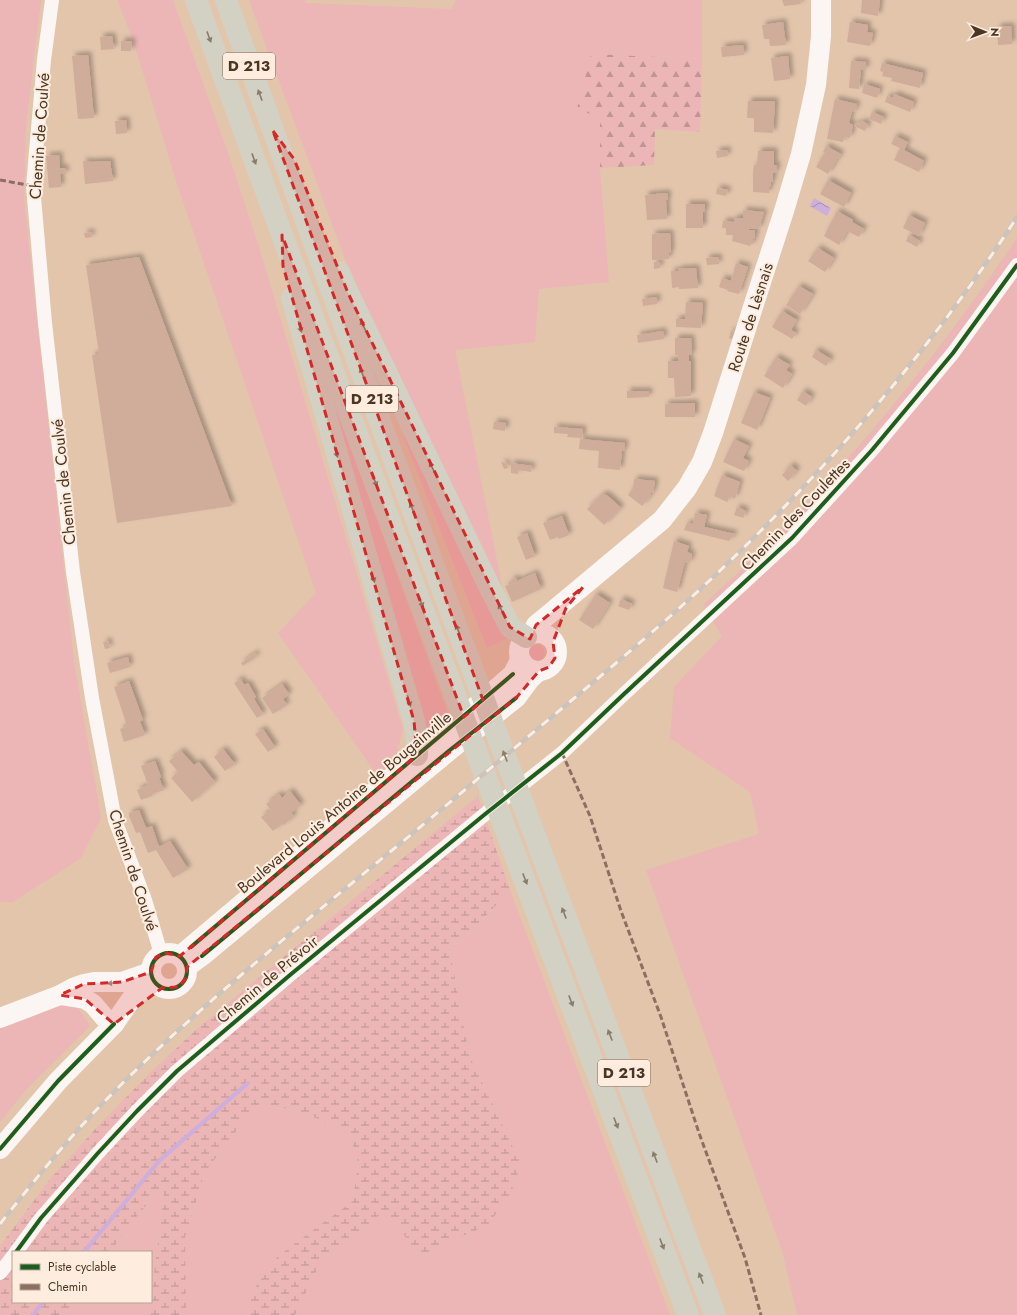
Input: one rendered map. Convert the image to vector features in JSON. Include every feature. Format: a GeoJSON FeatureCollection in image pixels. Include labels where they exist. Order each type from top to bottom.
{"type":"FeatureCollection","features":[{"type":"Feature","properties":{"kind":"highway","name":"D 213"},"geometry":{"type":"LineString","coordinates":[[196,0],[282,235],[512,843],[688,1315]]}},
{"type":"Feature","properties":{"kind":"highway","name":"D 213"},"geometry":{"type":"LineString","coordinates":[[226,0],[471,667],[715,1315]]}},
{"type":"Feature","properties":{"kind":"highway"},"geometry":{"type":"LineString","coordinates":[[273,131],[294,159],[348,293],[489,586],[510,627],[529,636]]}},
{"type":"Feature","properties":{"kind":"highway"},"geometry":{"type":"LineString","coordinates":[[282,235],[281,248],[283,266],[414,721],[417,735],[417,755]]}},
{"type":"Feature","properties":{"kind":"main road","name":"Route de Lèsnais"},"geometry":{"type":"LineString","coordinates":[[529,636],[536,625],[662,520],[687,488],[702,462],[713,433],[801,154],[816,85],[821,36],[821,0]]}},
{"type":"Feature","properties":{"kind":"main road","name":"Route de Lèsnais"},"geometry":{"type":"LineString","coordinates":[[553,642],[566,608],[583,586]]}},
{"type":"Feature","properties":{"kind":"main road"},"geometry":{"type":"LineString","coordinates":[[539,634],[545,635],[553,642],[556,653],[553,663],[549,667],[539,671],[528,669],[520,660],[519,648],[522,642],[529,636],[539,634]]}},
{"type":"Feature","properties":{"kind":"main road","name":"Boulevard Louis Antoine de Bougainville"},"geometry":{"type":"LineString","coordinates":[[176,959],[513,674],[520,660]]}},
{"type":"Feature","properties":{"kind":"main road","name":"Boulevard Louis Antoine de Bougainville"},"geometry":{"type":"LineString","coordinates":[[176,959],[202,956],[450,750],[516,698],[530,679],[539,671]]}},
{"type":"Feature","properties":{"kind":"main road"},"geometry":{"type":"LineString","coordinates":[[0,1018],[60,996],[73,988],[94,982],[156,981],[174,989],[183,983],[187,972],[176,959],[153,962],[156,981],[138,1009],[114,1024],[58,1082],[0,1149]]}},
{"type":"Feature","properties":{"kind":"main road"},"geometry":{"type":"LineString","coordinates":[[60,996],[85,999],[93,1004],[104,1017],[114,1024]]}},
{"type":"Feature","properties":{"kind":"street","name":"Chemin de Coulvé"},"geometry":{"type":"LineString","coordinates":[[52,0],[44,60],[33,186],[45,323],[72,564],[92,698],[115,820],[145,900],[176,959]]}},
{"type":"Feature","properties":{"kind":"street","name":"Chemin des Coulettes"},"geometry":{"type":"LineString","coordinates":[[562,753],[792,538],[872,450],[948,360],[1017,265]]}},
{"type":"Feature","properties":{"kind":"street","name":"Chemin de Prévoir"},"geometry":{"type":"LineString","coordinates":[[17,1251],[41,1218],[98,1153],[177,1071],[290,975],[484,815],[562,753]]}},
{"type":"Feature","properties":{"kind":"street"},"geometry":{"type":"LineString","coordinates":[[0,1273],[12,1257]]}},
{"type":"Feature","properties":{"kind":"highlighted area"},"geometry":{"type":"Polygon","coordinates":[[[273,131],[294,159],[348,293],[510,627],[530,639],[536,625],[583,587],[566,608],[553,642],[555,658],[549,667],[539,671],[516,698],[187,967],[186,978],[179,987],[162,988],[114,1024],[85,999],[60,995],[84,984],[122,982],[151,972],[156,957],[165,953],[180,956],[417,755],[414,721],[283,266],[282,235],[464,717],[483,700],[273,131]]]}},
{"type":"Feature","properties":{"kind":"green space"},"geometry":{"type":"Polygon","coordinates":[[[0,0],[41,0],[26,125],[24,199],[74,661],[101,818],[81,858],[13,902],[0,902],[0,0]]]}},
{"type":"Feature","properties":{"kind":"green space"},"geometry":{"type":"Polygon","coordinates":[[[117,0],[173,0],[228,153],[260,250],[403,729],[394,763],[374,783],[372,768],[278,633],[316,593],[177,184],[133,40],[117,0]]]}},
{"type":"Feature","properties":{"kind":"green space"},"geometry":{"type":"Polygon","coordinates":[[[249,0],[305,0],[305,3],[451,9],[456,0],[702,0],[702,59],[590,54],[601,118],[600,168],[609,282],[539,289],[535,342],[455,350],[512,636],[487,648],[404,439],[387,351],[348,267],[249,0]]]}},
{"type":"Feature","properties":{"kind":"green space"},"geometry":{"type":"Polygon","coordinates":[[[591,54],[702,59],[700,132],[655,129],[654,165],[600,168],[600,118],[577,109],[591,54]]]}},
{"type":"Feature","properties":{"kind":"green space"},"geometry":{"type":"Polygon","coordinates":[[[1017,238],[1017,1315],[797,1315],[783,1254],[646,870],[759,834],[750,792],[670,738],[674,687],[722,636],[703,605],[772,540],[846,461],[935,352],[1017,238]]]}},
{"type":"Feature","properties":{"kind":"green space"},"geometry":{"type":"Polygon","coordinates":[[[336,408],[451,722],[438,732],[425,731],[331,410],[336,408]]]}},
{"type":"Feature","properties":{"kind":"green space"},"geometry":{"type":"Polygon","coordinates":[[[537,645],[544,650],[545,653],[540,660],[537,661],[530,656],[529,653],[534,646],[537,645]]]}},
{"type":"Feature","properties":{"kind":"green space"},"geometry":{"type":"Polygon","coordinates":[[[478,796],[510,890],[450,951],[469,1055],[521,1164],[511,1193],[488,1225],[454,1240],[423,1261],[386,1210],[321,1261],[295,1315],[247,1315],[253,1290],[278,1256],[353,1201],[358,1162],[348,1130],[292,1109],[256,1105],[205,1172],[185,1237],[186,1315],[149,1315],[150,1303],[152,1303],[152,1291],[164,1193],[152,1198],[111,1251],[12,1251],[12,1303],[73,1303],[64,1315],[0,1315],[0,1246],[51,1178],[99,1125],[147,1076],[198,1028],[478,796]]]}},
{"type":"Feature","properties":{"kind":"green space"},"geometry":{"type":"Polygon","coordinates":[[[510,890],[670,1315],[295,1315],[321,1261],[386,1209],[423,1261],[454,1240],[488,1225],[521,1164],[469,1055],[450,951],[486,917],[510,890]]]}},
{"type":"Feature","properties":{"kind":"green space"},"geometry":{"type":"Polygon","coordinates":[[[72,999],[90,1026],[25,1091],[0,1122],[0,1025],[72,999]]]}},
{"type":"Feature","properties":{"kind":"green space"},"geometry":{"type":"Polygon","coordinates":[[[256,1105],[292,1109],[348,1130],[358,1162],[353,1201],[278,1256],[253,1290],[247,1315],[186,1315],[185,1237],[205,1172],[256,1105]]]}},
{"type":"Feature","properties":{"kind":"green space"},"geometry":{"type":"Polygon","coordinates":[[[164,1193],[152,1291],[152,1251],[111,1251],[152,1198],[164,1193]]]}},
{"type":"Feature","properties":{"kind":"green space"},"geometry":{"type":"Polygon","coordinates":[[[73,1303],[151,1303],[149,1315],[64,1315],[73,1303]]]}},
{"type":"Feature","properties":{"kind":"water"},"geometry":{"type":"Polygon","coordinates":[[[814,198],[831,208],[827,216],[810,206],[814,198]]]}},
{"type":"Feature","properties":{"kind":"building"},"geometry":{"type":"Polygon","coordinates":[[[782,0],[800,0],[801,4],[784,6],[782,0]]]}},
{"type":"Feature","properties":{"kind":"building"},"geometry":{"type":"Polygon","coordinates":[[[862,0],[880,0],[878,16],[861,13],[862,0]]]}},
{"type":"Feature","properties":{"kind":"building"},"geometry":{"type":"Polygon","coordinates":[[[783,22],[786,45],[770,46],[769,39],[764,39],[762,25],[783,22]]]}},
{"type":"Feature","properties":{"kind":"building"},"geometry":{"type":"Polygon","coordinates":[[[850,22],[868,25],[867,32],[873,33],[870,46],[847,42],[850,22]]]}},
{"type":"Feature","properties":{"kind":"building"},"geometry":{"type":"Polygon","coordinates":[[[1011,26],[1012,44],[998,45],[997,27],[1011,26]]]}},
{"type":"Feature","properties":{"kind":"building"},"geometry":{"type":"Polygon","coordinates":[[[112,36],[114,49],[101,50],[100,37],[112,36]]]}},
{"type":"Feature","properties":{"kind":"building"},"geometry":{"type":"Polygon","coordinates":[[[121,41],[132,41],[131,51],[121,51],[121,41]]]}},
{"type":"Feature","properties":{"kind":"building"},"geometry":{"type":"Polygon","coordinates":[[[743,45],[744,55],[722,57],[721,47],[743,45]]]}},
{"type":"Feature","properties":{"kind":"building"},"geometry":{"type":"Polygon","coordinates":[[[88,55],[94,118],[78,119],[72,56],[88,55]]]}},
{"type":"Feature","properties":{"kind":"building"},"geometry":{"type":"Polygon","coordinates":[[[788,56],[790,79],[774,81],[771,58],[788,56]]]}},
{"type":"Feature","properties":{"kind":"building"},"geometry":{"type":"Polygon","coordinates":[[[851,61],[866,62],[866,70],[861,69],[859,89],[849,88],[851,61]]]}},
{"type":"Feature","properties":{"kind":"building"},"geometry":{"type":"Polygon","coordinates":[[[882,63],[923,73],[920,88],[891,81],[892,78],[882,76],[883,72],[880,71],[882,63]]]}},
{"type":"Feature","properties":{"kind":"building"},"geometry":{"type":"Polygon","coordinates":[[[864,84],[880,89],[877,98],[862,93],[864,84]]]}},
{"type":"Feature","properties":{"kind":"building"},"geometry":{"type":"Polygon","coordinates":[[[894,94],[914,102],[910,112],[885,102],[887,96],[893,98],[894,94]]]}},
{"type":"Feature","properties":{"kind":"building"},"geometry":{"type":"Polygon","coordinates":[[[835,99],[857,104],[855,112],[852,111],[849,123],[853,125],[850,138],[844,137],[843,142],[827,139],[835,99]]]}},
{"type":"Feature","properties":{"kind":"building"},"geometry":{"type":"Polygon","coordinates":[[[748,101],[775,101],[773,133],[754,132],[754,118],[747,118],[748,101]]]}},
{"type":"Feature","properties":{"kind":"building"},"geometry":{"type":"Polygon","coordinates":[[[872,112],[884,117],[881,124],[869,119],[872,112]]]}},
{"type":"Feature","properties":{"kind":"building"},"geometry":{"type":"Polygon","coordinates":[[[126,120],[127,133],[116,134],[115,121],[126,120]]]}},
{"type":"Feature","properties":{"kind":"building"},"geometry":{"type":"Polygon","coordinates":[[[862,121],[868,124],[865,131],[854,126],[856,123],[860,125],[862,121]]]}},
{"type":"Feature","properties":{"kind":"building"},"geometry":{"type":"Polygon","coordinates":[[[895,136],[908,142],[904,150],[924,161],[919,172],[894,160],[900,148],[891,144],[895,136]]]}},
{"type":"Feature","properties":{"kind":"building"},"geometry":{"type":"Polygon","coordinates":[[[826,146],[841,154],[828,174],[816,167],[825,152],[823,152],[826,146]]]}},
{"type":"Feature","properties":{"kind":"building"},"geometry":{"type":"Polygon","coordinates":[[[727,150],[728,156],[717,158],[716,151],[727,150]]]}},
{"type":"Feature","properties":{"kind":"building"},"geometry":{"type":"Polygon","coordinates":[[[758,151],[774,151],[774,165],[777,165],[776,173],[773,173],[773,182],[771,182],[771,187],[769,187],[769,193],[753,192],[753,173],[754,165],[757,165],[758,151]]]}},
{"type":"Feature","properties":{"kind":"building"},"geometry":{"type":"Polygon","coordinates":[[[59,155],[60,168],[65,168],[66,174],[60,174],[61,187],[49,188],[46,156],[59,155]]]}},
{"type":"Feature","properties":{"kind":"building"},"geometry":{"type":"Polygon","coordinates":[[[83,161],[110,161],[113,181],[85,184],[83,161]]]}},
{"type":"Feature","properties":{"kind":"building"},"geometry":{"type":"Polygon","coordinates":[[[828,180],[851,193],[844,207],[820,194],[828,180]]]}},
{"type":"Feature","properties":{"kind":"building"},"geometry":{"type":"Polygon","coordinates":[[[717,188],[728,190],[726,196],[716,194],[717,188]]]}},
{"type":"Feature","properties":{"kind":"building"},"geometry":{"type":"Polygon","coordinates":[[[667,193],[667,219],[647,220],[645,195],[667,193]]]}},
{"type":"Feature","properties":{"kind":"building"},"geometry":{"type":"Polygon","coordinates":[[[686,204],[705,204],[705,212],[703,212],[703,228],[686,228],[686,204]]]}},
{"type":"Feature","properties":{"kind":"building"},"geometry":{"type":"Polygon","coordinates":[[[743,210],[764,212],[759,229],[748,230],[755,230],[755,239],[753,238],[753,244],[750,246],[732,241],[733,235],[726,235],[726,228],[722,228],[723,221],[734,222],[734,218],[743,218],[743,210]]]}},
{"type":"Feature","properties":{"kind":"building"},"geometry":{"type":"Polygon","coordinates":[[[837,211],[853,220],[852,222],[864,229],[859,237],[847,231],[839,245],[824,236],[837,211]]]}},
{"type":"Feature","properties":{"kind":"building"},"geometry":{"type":"Polygon","coordinates":[[[909,215],[925,223],[919,236],[903,228],[909,215]]]}},
{"type":"Feature","properties":{"kind":"building"},"geometry":{"type":"Polygon","coordinates":[[[91,232],[92,237],[85,238],[84,233],[91,232]]]}},
{"type":"Feature","properties":{"kind":"building"},"geometry":{"type":"Polygon","coordinates":[[[670,233],[671,253],[669,253],[669,259],[652,260],[652,234],[670,233]]]}},
{"type":"Feature","properties":{"kind":"building"},"geometry":{"type":"Polygon","coordinates":[[[909,235],[920,241],[917,247],[906,241],[909,235]]]}},
{"type":"Feature","properties":{"kind":"building"},"geometry":{"type":"Polygon","coordinates":[[[818,248],[834,258],[825,272],[808,261],[818,248]]]}},
{"type":"Feature","properties":{"kind":"building"},"geometry":{"type":"Polygon","coordinates":[[[139,257],[232,506],[117,523],[92,355],[99,354],[86,265],[139,257]]]}},
{"type":"Feature","properties":{"kind":"building"},"geometry":{"type":"Polygon","coordinates":[[[718,257],[719,264],[707,265],[706,258],[718,257]]]}},
{"type":"Feature","properties":{"kind":"building"},"geometry":{"type":"Polygon","coordinates":[[[654,262],[660,262],[660,268],[654,269],[654,262]]]}},
{"type":"Feature","properties":{"kind":"building"},"geometry":{"type":"Polygon","coordinates":[[[736,263],[748,267],[739,294],[719,287],[722,278],[731,281],[736,263]]]}},
{"type":"Feature","properties":{"kind":"building"},"geometry":{"type":"Polygon","coordinates":[[[696,268],[698,288],[672,288],[671,271],[696,268]]]}},
{"type":"Feature","properties":{"kind":"building"},"geometry":{"type":"Polygon","coordinates":[[[799,286],[813,294],[800,314],[786,305],[799,286]]]}},
{"type":"Feature","properties":{"kind":"building"},"geometry":{"type":"Polygon","coordinates":[[[657,297],[657,304],[643,306],[642,299],[657,297]]]}},
{"type":"Feature","properties":{"kind":"building"},"geometry":{"type":"Polygon","coordinates":[[[686,302],[703,303],[701,328],[676,327],[676,319],[685,319],[686,302]]]}},
{"type":"Feature","properties":{"kind":"building"},"geometry":{"type":"Polygon","coordinates":[[[782,311],[797,320],[791,330],[796,333],[792,339],[772,327],[782,311]]]}},
{"type":"Feature","properties":{"kind":"building"},"geometry":{"type":"Polygon","coordinates":[[[663,331],[664,339],[638,343],[637,335],[663,331]]]}},
{"type":"Feature","properties":{"kind":"building"},"geometry":{"type":"Polygon","coordinates":[[[731,331],[735,332],[732,339],[729,338],[731,331]]]}},
{"type":"Feature","properties":{"kind":"building"},"geometry":{"type":"Polygon","coordinates":[[[675,338],[691,338],[692,355],[689,355],[689,361],[691,361],[691,396],[675,397],[674,378],[668,378],[668,361],[678,361],[678,355],[675,355],[675,338]]]}},
{"type":"Feature","properties":{"kind":"building"},"geometry":{"type":"Polygon","coordinates":[[[816,350],[831,359],[826,366],[812,357],[816,350]]]}},
{"type":"Feature","properties":{"kind":"building"},"geometry":{"type":"Polygon","coordinates":[[[776,357],[790,365],[786,370],[792,374],[783,388],[764,376],[776,357]]]}},
{"type":"Feature","properties":{"kind":"building"},"geometry":{"type":"Polygon","coordinates":[[[627,391],[649,391],[649,397],[627,398],[627,391]]]}},
{"type":"Feature","properties":{"kind":"building"},"geometry":{"type":"Polygon","coordinates":[[[803,391],[812,397],[806,406],[797,400],[803,391]]]}},
{"type":"Feature","properties":{"kind":"building"},"geometry":{"type":"Polygon","coordinates":[[[754,392],[770,398],[757,430],[741,423],[754,392]]]}},
{"type":"Feature","properties":{"kind":"building"},"geometry":{"type":"Polygon","coordinates":[[[695,403],[695,417],[665,417],[665,404],[695,403]]]}},
{"type":"Feature","properties":{"kind":"building"},"geometry":{"type":"Polygon","coordinates":[[[494,422],[506,423],[505,431],[493,429],[494,422]]]}},
{"type":"Feature","properties":{"kind":"building"},"geometry":{"type":"Polygon","coordinates":[[[554,427],[583,429],[582,438],[567,437],[568,434],[554,433],[554,427]]]}},
{"type":"Feature","properties":{"kind":"building"},"geometry":{"type":"Polygon","coordinates":[[[580,439],[625,443],[624,451],[622,451],[620,470],[598,468],[599,451],[579,449],[580,439]]]}},
{"type":"Feature","properties":{"kind":"building"},"geometry":{"type":"Polygon","coordinates":[[[734,439],[749,446],[743,458],[749,461],[744,471],[723,462],[734,439]]]}},
{"type":"Feature","properties":{"kind":"building"},"geometry":{"type":"Polygon","coordinates":[[[501,462],[506,463],[508,468],[504,469],[501,462]]]}},
{"type":"Feature","properties":{"kind":"building"},"geometry":{"type":"Polygon","coordinates":[[[511,463],[532,466],[531,472],[518,470],[518,474],[511,473],[511,463]]]}},
{"type":"Feature","properties":{"kind":"building"},"geometry":{"type":"Polygon","coordinates":[[[791,465],[797,471],[788,481],[782,475],[791,465]]]}},
{"type":"Feature","properties":{"kind":"building"},"geometry":{"type":"Polygon","coordinates":[[[722,475],[740,482],[735,499],[730,496],[727,502],[714,496],[722,475]]]}},
{"type":"Feature","properties":{"kind":"building"},"geometry":{"type":"Polygon","coordinates":[[[634,479],[655,481],[653,493],[651,493],[642,506],[628,495],[633,488],[634,479]]]}},
{"type":"Feature","properties":{"kind":"building"},"geometry":{"type":"Polygon","coordinates":[[[603,494],[608,496],[621,508],[604,525],[587,509],[603,494]]]}},
{"type":"Feature","properties":{"kind":"building"},"geometry":{"type":"Polygon","coordinates":[[[737,507],[746,511],[743,518],[734,515],[737,507]]]}},
{"type":"Feature","properties":{"kind":"building"},"geometry":{"type":"Polygon","coordinates":[[[695,513],[707,515],[704,527],[735,534],[729,541],[684,530],[687,523],[693,524],[695,513]]]}},
{"type":"Feature","properties":{"kind":"building"},"geometry":{"type":"Polygon","coordinates":[[[562,516],[569,535],[559,539],[558,537],[550,540],[543,523],[562,516]]]}},
{"type":"Feature","properties":{"kind":"building"},"geometry":{"type":"Polygon","coordinates":[[[527,533],[535,556],[526,560],[517,537],[527,533]]]}},
{"type":"Feature","properties":{"kind":"building"},"geometry":{"type":"Polygon","coordinates":[[[674,541],[689,546],[687,552],[692,554],[690,563],[685,562],[677,592],[663,588],[674,541]]]}},
{"type":"Feature","properties":{"kind":"building"},"geometry":{"type":"Polygon","coordinates":[[[535,573],[541,589],[512,602],[505,586],[512,584],[510,580],[516,578],[517,581],[535,573]]]}},
{"type":"Feature","properties":{"kind":"building"},"geometry":{"type":"Polygon","coordinates":[[[596,594],[610,603],[593,629],[579,620],[596,594]]]}},
{"type":"Feature","properties":{"kind":"building"},"geometry":{"type":"Polygon","coordinates":[[[621,599],[632,604],[629,610],[618,606],[621,599]]]}},
{"type":"Feature","properties":{"kind":"building"},"geometry":{"type":"Polygon","coordinates":[[[108,641],[110,648],[105,649],[103,642],[108,641]]]}},
{"type":"Feature","properties":{"kind":"building"},"geometry":{"type":"Polygon","coordinates":[[[255,653],[257,656],[243,666],[241,663],[255,653]]]}},
{"type":"Feature","properties":{"kind":"building"},"geometry":{"type":"Polygon","coordinates":[[[128,657],[130,667],[110,673],[107,663],[128,657]]]}},
{"type":"Feature","properties":{"kind":"building"},"geometry":{"type":"Polygon","coordinates":[[[241,679],[244,685],[248,683],[256,697],[254,699],[263,714],[257,718],[234,683],[241,679]]]}},
{"type":"Feature","properties":{"kind":"building"},"geometry":{"type":"Polygon","coordinates":[[[129,681],[143,720],[140,721],[145,735],[124,742],[120,729],[127,726],[114,687],[129,681]]]}},
{"type":"Feature","properties":{"kind":"building"},"geometry":{"type":"Polygon","coordinates":[[[282,684],[289,694],[283,699],[287,705],[273,714],[262,698],[282,684]]]}},
{"type":"Feature","properties":{"kind":"building"},"geometry":{"type":"Polygon","coordinates":[[[263,729],[275,747],[268,752],[255,734],[263,729]]]}},
{"type":"Feature","properties":{"kind":"building"},"geometry":{"type":"Polygon","coordinates":[[[223,749],[235,764],[225,771],[214,757],[223,749]]]}},
{"type":"Feature","properties":{"kind":"building"},"geometry":{"type":"Polygon","coordinates":[[[181,751],[194,765],[199,762],[215,782],[192,802],[171,778],[178,772],[169,761],[181,751]]]}},
{"type":"Feature","properties":{"kind":"building"},"geometry":{"type":"Polygon","coordinates":[[[155,761],[161,777],[159,778],[164,790],[141,800],[137,790],[148,785],[141,766],[155,761]]]}},
{"type":"Feature","properties":{"kind":"building"},"geometry":{"type":"Polygon","coordinates":[[[290,791],[301,805],[291,813],[294,816],[284,825],[282,824],[273,831],[261,817],[271,810],[266,804],[279,794],[282,798],[290,791]]]}},
{"type":"Feature","properties":{"kind":"building"},"geometry":{"type":"Polygon","coordinates":[[[139,810],[146,828],[152,826],[159,847],[170,841],[188,869],[173,878],[156,850],[148,853],[140,832],[136,833],[129,816],[129,813],[139,810]]]}},
{"type":"Feature","properties":{"kind":"waterway"},"geometry":{"type":"LineString","coordinates":[[85,1251],[159,1161],[248,1083]]}},
{"type":"Feature","properties":{"kind":"waterway"},"geometry":{"type":"LineString","coordinates":[[33,1315],[42,1303]]}},
{"type":"Feature","properties":{"kind":"railway"},"geometry":{"type":"LineString","coordinates":[[0,1224],[50,1162],[89,1117],[178,1030],[257,961],[441,810],[648,636],[715,576],[771,521],[884,397],[953,309],[1017,217]]}},
{"type":"Feature","properties":{"kind":"marked path"},"geometry":{"type":"LineString","coordinates":[[0,180],[33,186]]}},
{"type":"Feature","properties":{"kind":"marked path"},"geometry":{"type":"LineString","coordinates":[[562,753],[590,816],[621,911],[661,1017],[699,1133],[745,1258],[761,1315]]}},
{"type":"Feature","properties":{"kind":"cycle path"},"geometry":{"type":"LineString","coordinates":[[17,1251],[41,1218],[98,1153],[177,1071],[290,975],[484,815],[562,753],[792,538],[872,450],[953,353],[1017,265]]}},
{"type":"Feature","properties":{"kind":"cycle path"},"geometry":{"type":"LineString","coordinates":[[191,947],[513,674]]}},
{"type":"Feature","properties":{"kind":"cycle path"},"geometry":{"type":"LineString","coordinates":[[202,956],[450,750],[516,698]]}},
{"type":"Feature","properties":{"kind":"cycle path"},"geometry":{"type":"LineString","coordinates":[[173,953],[182,958],[186,964],[187,971],[186,978],[182,984],[173,989],[165,989],[156,984],[152,978],[151,967],[156,958],[162,954],[173,953]]}},
{"type":"Feature","properties":{"kind":"cycle path"},"geometry":{"type":"LineString","coordinates":[[0,1149],[58,1081],[114,1024]]}}]}
